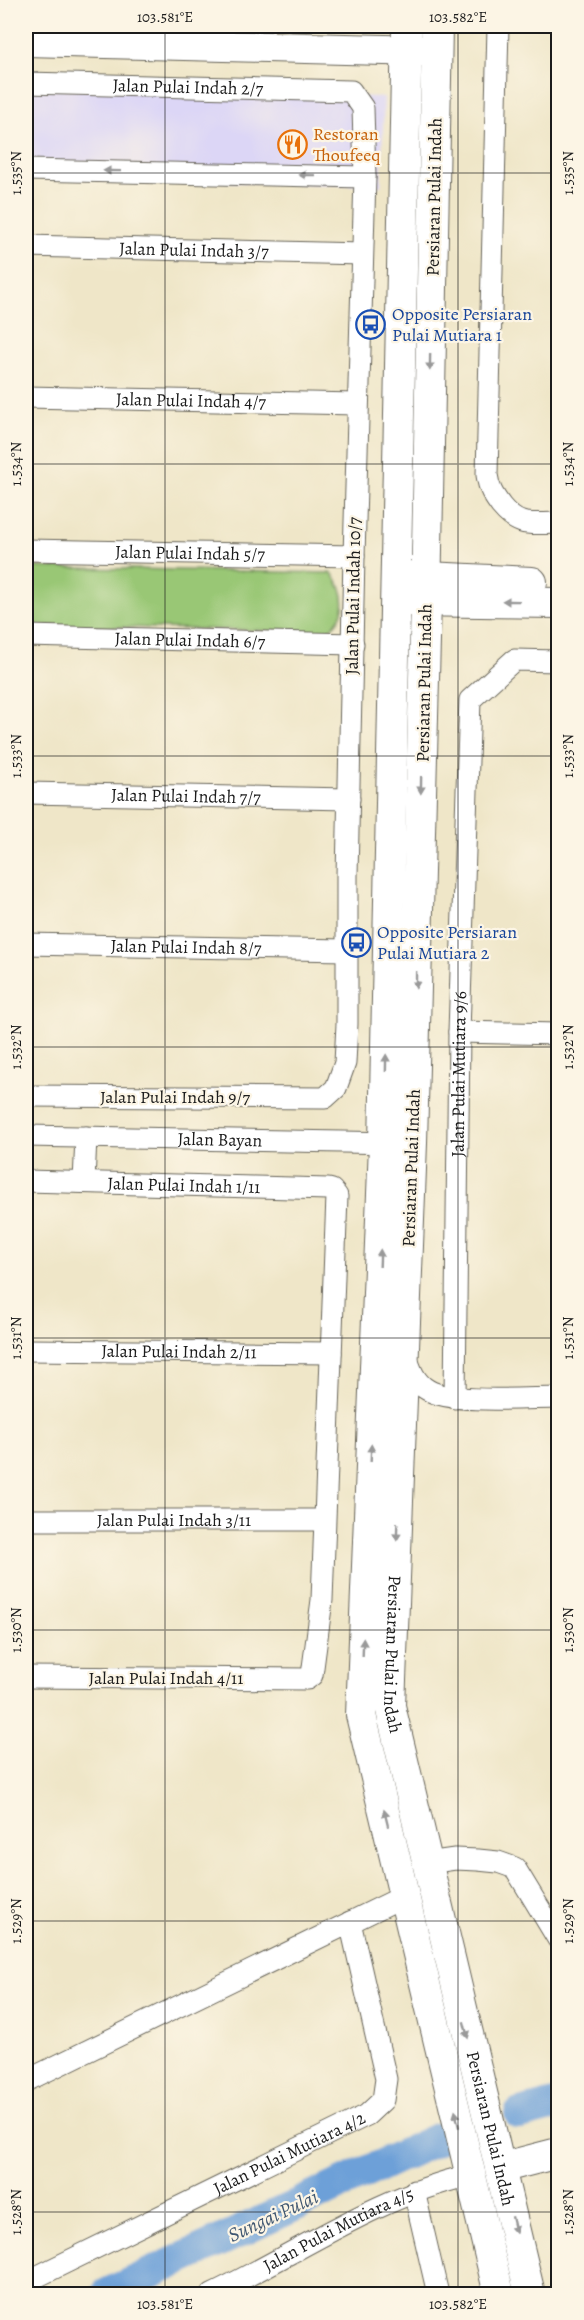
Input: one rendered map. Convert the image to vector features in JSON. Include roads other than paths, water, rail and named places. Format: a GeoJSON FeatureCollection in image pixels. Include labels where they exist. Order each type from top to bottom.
{"type":"FeatureCollection","features":[{"type":"Feature","properties":{"kind":"main road"},"geometry":{"type":"LineString","coordinates":[[26,41],[296,48],[385,32],[437,39]]}},
{"type":"Feature","properties":{"kind":"main road","name":"Persiaran Pulai Indah"},"geometry":{"type":"LineString","coordinates":[[402,34],[405,152],[396,589],[398,1143],[404,1346],[390,1706],[530,2295]]}},
{"type":"Feature","properties":{"kind":"main road","name":"Persiaran Pulai Indah"},"geometry":{"type":"LineString","coordinates":[[437,39],[424,667],[398,1143],[361,1715],[499,2295]]}},
{"type":"Feature","properties":{"kind":"main road"},"geometry":{"type":"LineString","coordinates":[[296,48],[315,55],[385,68],[391,72],[394,76],[405,152]]}},
{"type":"Feature","properties":{"kind":"main road"},"geometry":{"type":"LineString","coordinates":[[427,540],[465,590],[558,603]]}},
{"type":"Feature","properties":{"kind":"main road"},"geometry":{"type":"LineString","coordinates":[[396,589],[465,590],[558,582]]}},
{"type":"Feature","properties":{"kind":"main road"},"geometry":{"type":"LineString","coordinates":[[424,667],[465,590]]}},
{"type":"Feature","properties":{"kind":"main road"},"geometry":{"type":"LineString","coordinates":[[409,1790],[412,1868],[409,1887],[404,1896],[421,1912],[456,1987]]}},
{"type":"Feature","properties":{"kind":"main road"},"geometry":{"type":"LineString","coordinates":[[500,2168],[558,2153]]}},
{"type":"Feature","properties":{"kind":"street"},"geometry":{"type":"LineString","coordinates":[[498,26],[487,476],[490,491],[513,519],[525,523],[558,523]]}},
{"type":"Feature","properties":{"kind":"street","name":"Jalan Pulai Indah 2/7"},"geometry":{"type":"LineString","coordinates":[[26,83],[351,91]]}},
{"type":"Feature","properties":{"kind":"street","name":"Jalan Pulai Indah 10/7"},"geometry":{"type":"LineString","coordinates":[[325,1098],[336,1088],[345,1063],[357,404],[365,177],[363,108],[351,91]]}},
{"type":"Feature","properties":{"kind":"street"},"geometry":{"type":"LineString","coordinates":[[26,170],[365,177]]}},
{"type":"Feature","properties":{"kind":"street","name":"Jalan Pulai Indah 3/7"},"geometry":{"type":"LineString","coordinates":[[26,246],[362,254]]}},
{"type":"Feature","properties":{"kind":"street","name":"Jalan Pulai Indah 4/7"},"geometry":{"type":"LineString","coordinates":[[26,397],[357,404]]}},
{"type":"Feature","properties":{"kind":"street","name":"Jalan Pulai Indah 5/7"},"geometry":{"type":"LineString","coordinates":[[26,550],[354,556]]}},
{"type":"Feature","properties":{"kind":"street","name":"Jalan Pulai Indah 6/7"},"geometry":{"type":"LineString","coordinates":[[26,636],[353,644]]}},
{"type":"Feature","properties":{"kind":"street","name":"Jalan Pulai Mutiara 9/6"},"geometry":{"type":"LineString","coordinates":[[455,1398],[459,1032],[470,700],[514,660],[558,661]]}},
{"type":"Feature","properties":{"kind":"street","name":"Jalan Pulai Indah 7/7"},"geometry":{"type":"LineString","coordinates":[[26,793],[349,799]]}},
{"type":"Feature","properties":{"kind":"street","name":"Jalan Pulai Indah 8/7"},"geometry":{"type":"LineString","coordinates":[[26,944],[346,950]]}},
{"type":"Feature","properties":{"kind":"street"},"geometry":{"type":"LineString","coordinates":[[459,1032],[558,1034]]}},
{"type":"Feature","properties":{"kind":"street","name":"Jalan Pulai Indah 9/7"},"geometry":{"type":"LineString","coordinates":[[26,1096],[325,1098]]}},
{"type":"Feature","properties":{"kind":"street","name":"Jalan Bayan"},"geometry":{"type":"LineString","coordinates":[[26,1136],[398,1143]]}},
{"type":"Feature","properties":{"kind":"street"},"geometry":{"type":"LineString","coordinates":[[84,1182],[86,1137]]}},
{"type":"Feature","properties":{"kind":"street","name":"Jalan Pulai Indah 1/11"},"geometry":{"type":"LineString","coordinates":[[26,1181],[332,1190],[337,1196],[331,1353]]}},
{"type":"Feature","properties":{"kind":"street"},"geometry":{"type":"LineString","coordinates":[[404,1346],[410,1370],[415,1379],[428,1391],[455,1398],[558,1398]]}},
{"type":"Feature","properties":{"kind":"street","name":"Jalan Pulai Indah 2/11"},"geometry":{"type":"LineString","coordinates":[[26,1350],[331,1353]]}},
{"type":"Feature","properties":{"kind":"street"},"geometry":{"type":"LineString","coordinates":[[324,1520],[331,1353]]}},
{"type":"Feature","properties":{"kind":"street","name":"Jalan Pulai Indah 3/11"},"geometry":{"type":"LineString","coordinates":[[26,1520],[324,1520]]}},
{"type":"Feature","properties":{"kind":"street","name":"Jalan Pulai Indah 4/11"},"geometry":{"type":"LineString","coordinates":[[26,1677],[307,1678],[313,1671],[322,1600],[324,1520]]}},
{"type":"Feature","properties":{"kind":"street"},"geometry":{"type":"LineString","coordinates":[[427,1863],[455,1859],[478,1860],[498,1862],[515,1868],[558,1939]]}},
{"type":"Feature","properties":{"kind":"street"},"geometry":{"type":"LineString","coordinates":[[26,2081],[404,1896]]}},
{"type":"Feature","properties":{"kind":"street","name":"Jalan Pulai Mutiara 4/2"},"geometry":{"type":"LineString","coordinates":[[29,2284],[367,2115],[383,2100],[386,2079],[350,1922]]}},
{"type":"Feature","properties":{"kind":"street","name":"Jalan Pulai Mutiara 4/5"},"geometry":{"type":"LineString","coordinates":[[212,2295],[245,2287],[323,2234],[414,2191],[471,2175]]}},
{"type":"Feature","properties":{"kind":"street"},"geometry":{"type":"LineString","coordinates":[[414,2191],[438,2295]]}},
{"type":"Feature","properties":{"kind":"waterway","name":"Sungai Pulai"},"geometry":{"type":"LineString","coordinates":[[520,2114],[558,2104]]}},
{"type":"Feature","properties":{"kind":"waterway","name":"Sungai Pulai"},"geometry":{"type":"LineString","coordinates":[[107,2294],[439,2138]]}},
{"type":"Feature","properties":{"kind":"place","name":"Restoran Thoufeeq"},"geometry":{"type":"Point","coordinates":[292,144]}},
{"type":"Feature","properties":{"kind":"place","name":"Opposite Persiaran Pulai Mutiara 1"},"geometry":{"type":"Point","coordinates":[371,324]}},
{"type":"Feature","properties":{"kind":"place","name":"Opposite Persiaran Pulai Mutiara 2"},"geometry":{"type":"Point","coordinates":[356,942]}}]}
